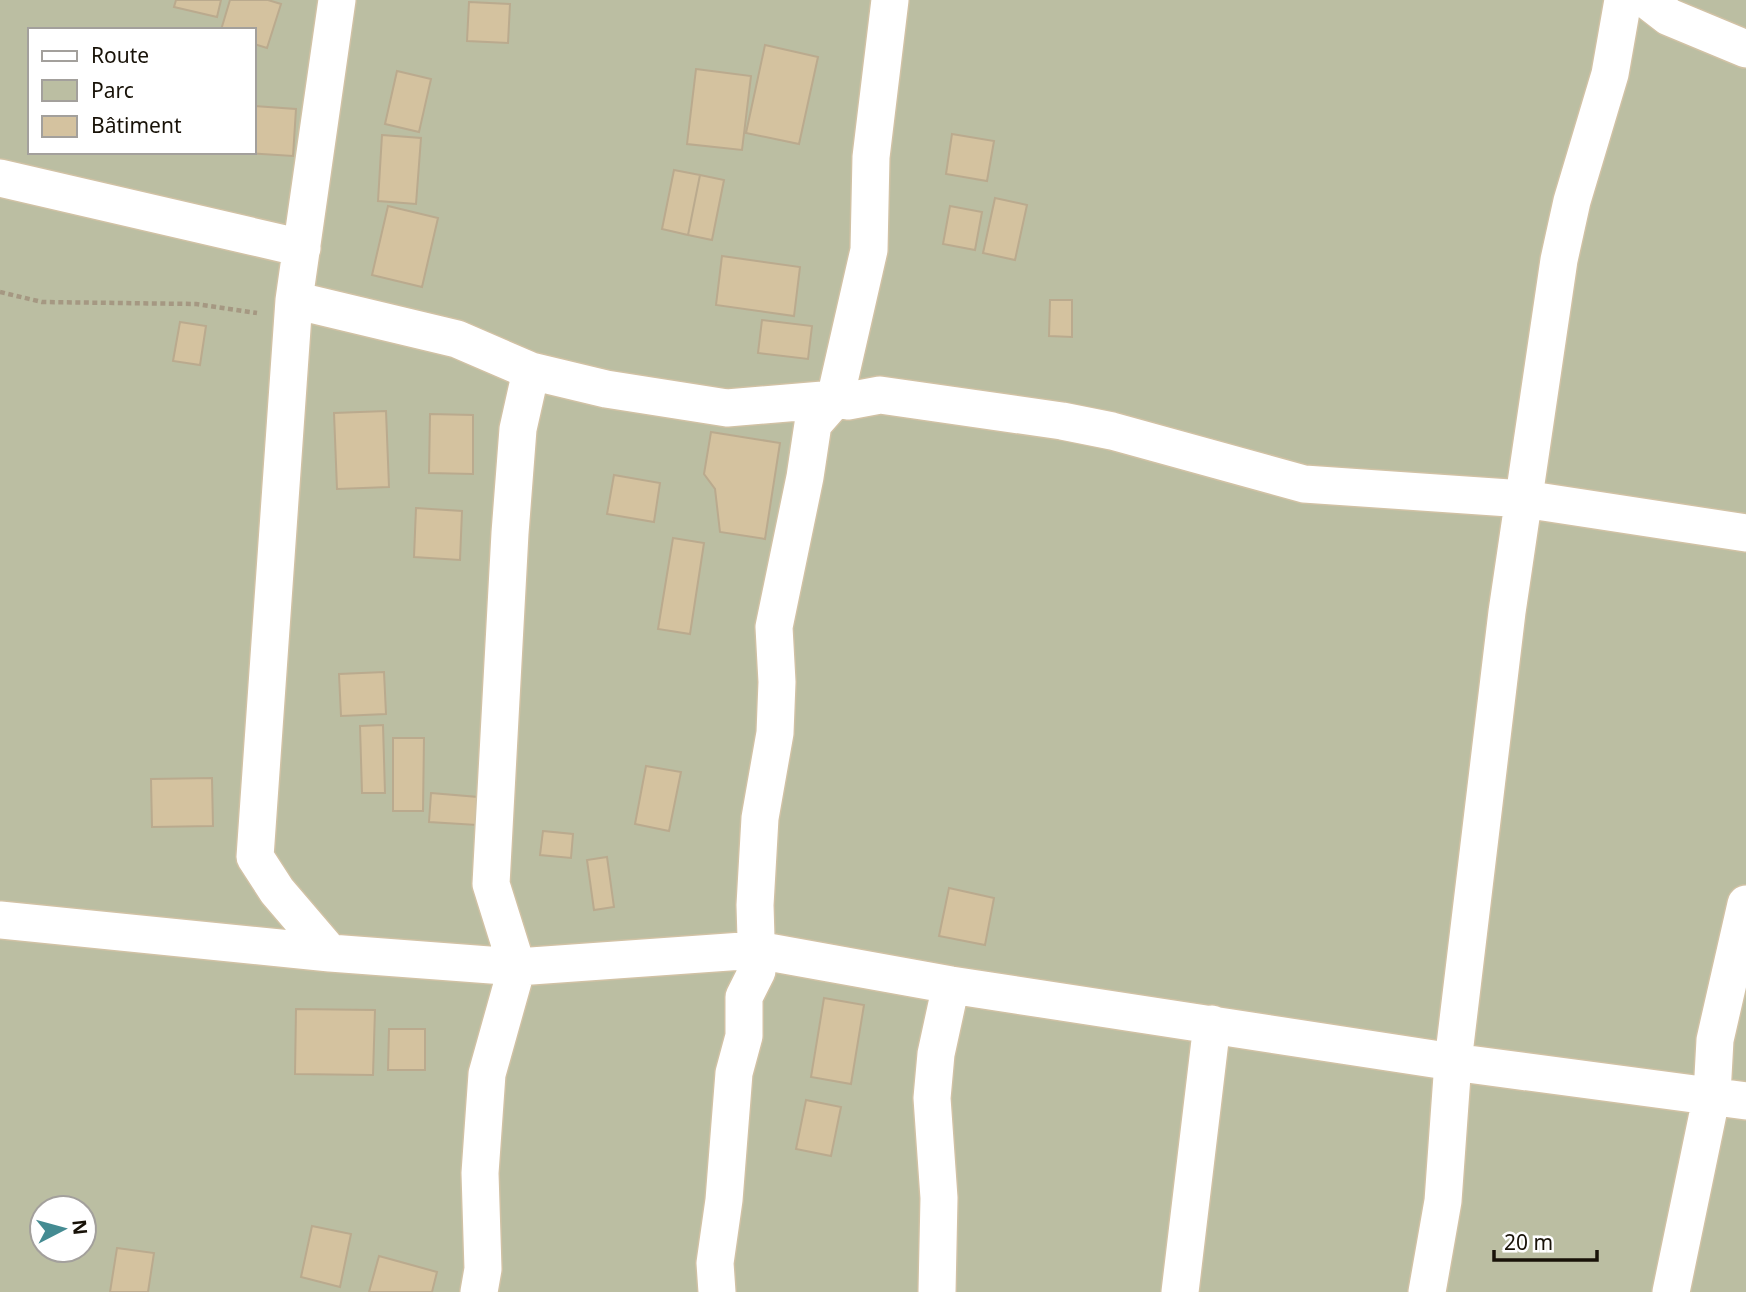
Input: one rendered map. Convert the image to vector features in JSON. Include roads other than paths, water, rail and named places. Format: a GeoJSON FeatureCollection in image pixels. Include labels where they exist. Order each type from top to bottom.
{"type":"FeatureCollection","features":[{"type":"Feature","properties":{"kind":"street"},"geometry":{"type":"LineString","coordinates":[[330,953],[277,891],[255,857],[294,309],[337,0]]}},
{"type":"Feature","properties":{"kind":"street"},"geometry":{"type":"LineString","coordinates":[[717,1292],[715,1263],[724,1200],[734,1073],[744,1036],[744,997],[757,971],[755,905],[760,818],[775,733],[777,682],[774,627],[799,509],[813,424],[835,399],[869,250],[871,157],[890,0]]}},
{"type":"Feature","properties":{"kind":"street"},"geometry":{"type":"LineString","coordinates":[[1427,1292],[1443,1201],[1454,1062],[1505,625],[1559,260],[1572,201],[1610,74],[1623,0]]}},
{"type":"Feature","properties":{"kind":"street"},"geometry":{"type":"LineString","coordinates":[[1647,0],[1669,17],[1746,48]]}},
{"type":"Feature","properties":{"kind":"street"},"geometry":{"type":"LineString","coordinates":[[0,178],[302,248]]}},
{"type":"Feature","properties":{"kind":"street"},"geometry":{"type":"LineString","coordinates":[[294,309],[457,339],[531,371],[606,389],[727,408],[835,399],[848,401],[880,395],[1062,421],[1112,431],[1304,484],[1524,499],[1746,533]]}},
{"type":"Feature","properties":{"kind":"street"},"geometry":{"type":"LineString","coordinates":[[479,1292],[483,1269],[480,1173],[487,1074],[517,967],[491,884],[518,429],[531,371]]}},
{"type":"Feature","properties":{"kind":"street"},"geometry":{"type":"LineString","coordinates":[[1671,1292],[1729,1098],[1714,1040],[1746,904]]}},
{"type":"Feature","properties":{"kind":"street"},"geometry":{"type":"LineString","coordinates":[[0,920],[330,953],[517,967],[757,950],[951,985],[1454,1062],[1729,1098]]}},
{"type":"Feature","properties":{"kind":"street"},"geometry":{"type":"LineString","coordinates":[[937,1292],[939,1198],[932,1098],[936,1054],[951,985]]}},
{"type":"Feature","properties":{"kind":"street"},"geometry":{"type":"LineString","coordinates":[[1180,1292],[1212,1024]]}}]}
